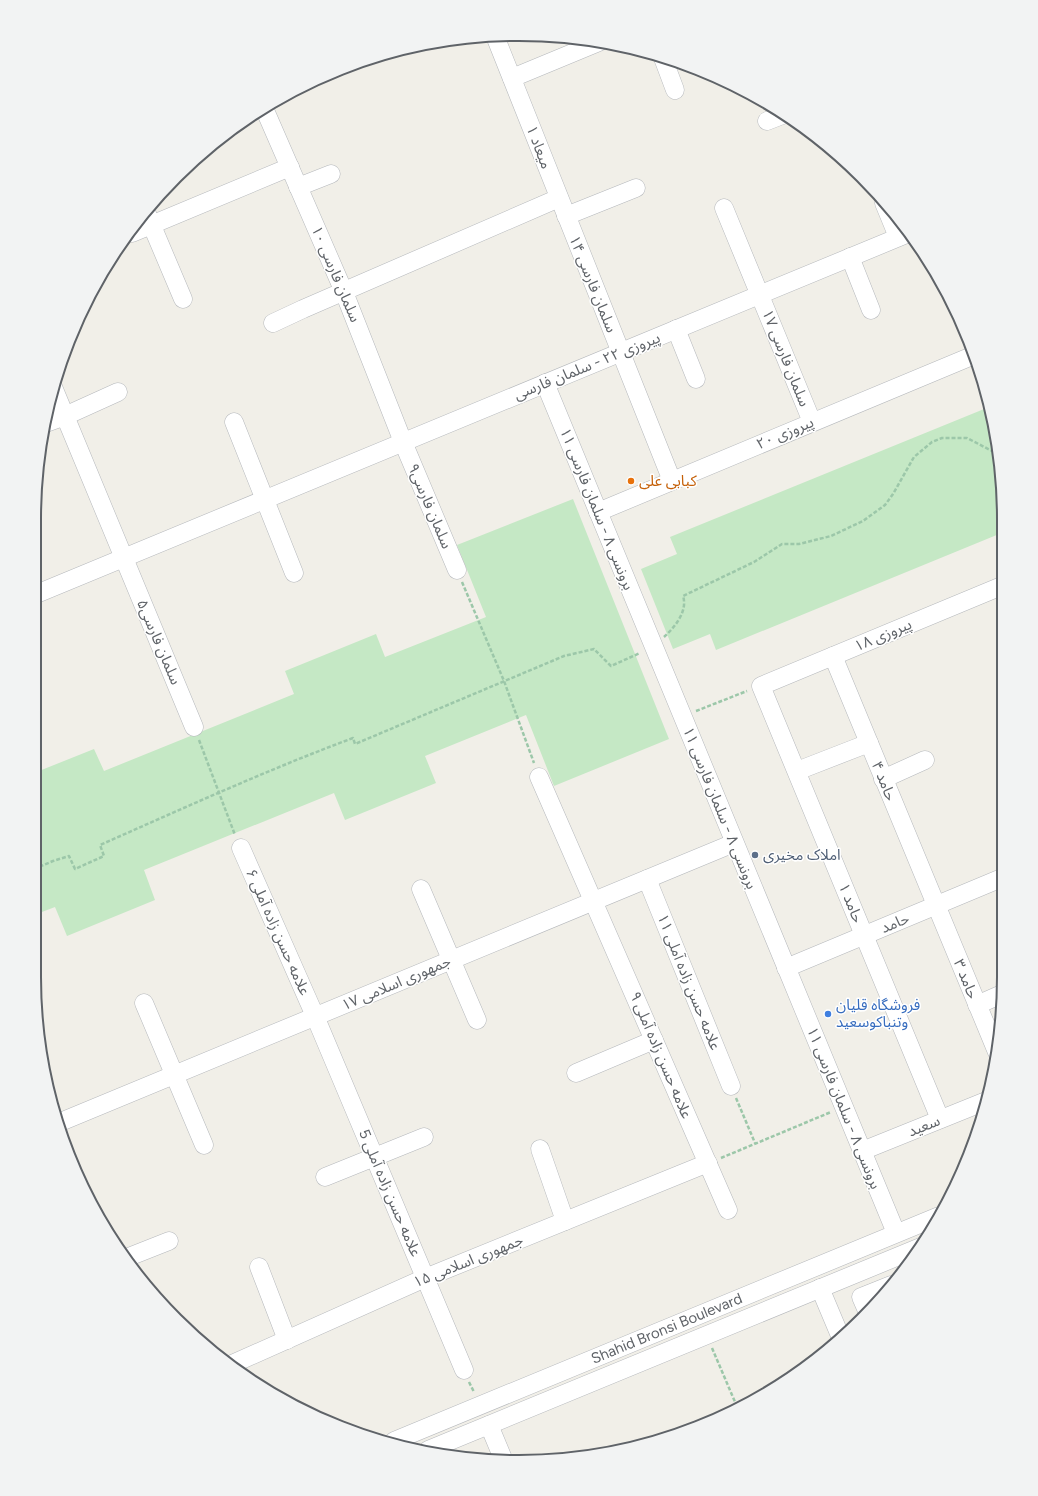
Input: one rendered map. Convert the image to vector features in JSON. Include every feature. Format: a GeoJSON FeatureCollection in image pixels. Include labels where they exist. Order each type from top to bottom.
{"type":"FeatureCollection","features":[{"type":"Feature","properties":{"kind":"street","name":"میعاد ۱"},"geometry":{"type":"LineString","coordinates":[[497,42],[566,216]]}},
{"type":"Feature","properties":{"kind":"street"},"geometry":{"type":"LineString","coordinates":[[512,78],[589,46]]}},
{"type":"Feature","properties":{"kind":"street"},"geometry":{"type":"LineString","coordinates":[[665,64],[675,90]]}},
{"type":"Feature","properties":{"kind":"street","name":"سلمان فارسی ۱۰"},"geometry":{"type":"LineString","coordinates":[[266,114],[344,292],[403,442]]}},
{"type":"Feature","properties":{"kind":"street"},"geometry":{"type":"LineString","coordinates":[[767,121],[777,117]]}},
{"type":"Feature","properties":{"kind":"street"},"geometry":{"type":"LineString","coordinates":[[183,299],[150,219],[290,167]]}},
{"type":"Feature","properties":{"kind":"street"},"geometry":{"type":"LineString","coordinates":[[298,187],[332,174]]}},
{"type":"Feature","properties":{"kind":"street"},"geometry":{"type":"LineString","coordinates":[[566,216],[636,188]]}},
{"type":"Feature","properties":{"kind":"street"},"geometry":{"type":"LineString","coordinates":[[273,323],[303,308],[344,292],[559,198]]}},
{"type":"Feature","properties":{"kind":"street","name":"سلمان فارسی ۱۷"},"geometry":{"type":"LineString","coordinates":[[724,208],[812,422]]}},
{"type":"Feature","properties":{"kind":"street","name":"سلمان فارسی ۱۴"},"geometry":{"type":"LineString","coordinates":[[566,216],[672,481]]}},
{"type":"Feature","properties":{"kind":"street","name":"پیروزی ۲۲ - سلمان فارسی"},"geometry":{"type":"LineString","coordinates":[[41,591],[903,235]]}},
{"type":"Feature","properties":{"kind":"street"},"geometry":{"type":"LineString","coordinates":[[850,257],[871,310]]}},
{"type":"Feature","properties":{"kind":"street"},"geometry":{"type":"LineString","coordinates":[[676,329],[696,379]]}},
{"type":"Feature","properties":{"kind":"street","name":"پیروزی ۲۰"},"geometry":{"type":"LineString","coordinates":[[598,512],[969,357]]}},
{"type":"Feature","properties":{"kind":"street","name":"برونسی ۸ - سلمان فارسی ۱۱"},"geometry":{"type":"LineString","coordinates":[[545,383],[896,1233]]}},
{"type":"Feature","properties":{"kind":"street"},"geometry":{"type":"LineString","coordinates":[[51,421],[118,392]]}},
{"type":"Feature","properties":{"kind":"street","name":"سلمان فارسی۵"},"geometry":{"type":"LineString","coordinates":[[57,396],[194,727]]}},
{"type":"Feature","properties":{"kind":"street"},"geometry":{"type":"LineString","coordinates":[[234,422],[294,573]]}},
{"type":"Feature","properties":{"kind":"street","name":"سلمان فارسی۹"},"geometry":{"type":"LineString","coordinates":[[403,442],[457,570]]}},
{"type":"Feature","properties":{"kind":"street","name":"پیروزی ۱۸"},"geometry":{"type":"LineString","coordinates":[[761,686],[997,588]]}},
{"type":"Feature","properties":{"kind":"street","name":"حامد ۴"},"geometry":{"type":"LineString","coordinates":[[833,656],[936,906]]}},
{"type":"Feature","properties":{"kind":"street","name":"حامد ۱"},"geometry":{"type":"LineString","coordinates":[[761,686],[940,1119]]}},
{"type":"Feature","properties":{"kind":"street"},"geometry":{"type":"LineString","coordinates":[[797,771],[869,743]]}},
{"type":"Feature","properties":{"kind":"street"},"geometry":{"type":"LineString","coordinates":[[884,779],[925,760]]}},
{"type":"Feature","properties":{"kind":"street","name":"علامه حسن زاده آملی ۹"},"geometry":{"type":"LineString","coordinates":[[539,777],[728,1210]]}},
{"type":"Feature","properties":{"kind":"street","name":"جمهوری اسلامی ۱۷"},"geometry":{"type":"LineString","coordinates":[[63,1121],[734,843]]}},
{"type":"Feature","properties":{"kind":"street","name":"علامه حسن زاده آملی ۶"},"geometry":{"type":"LineString","coordinates":[[241,848],[315,1016]]}},
{"type":"Feature","properties":{"kind":"street","name":"علامه حسن زاده آملی ۱۱"},"geometry":{"type":"LineString","coordinates":[[647,879],[731,1086]]}},
{"type":"Feature","properties":{"kind":"street","name":"حامد"},"geometry":{"type":"LineString","coordinates":[[786,968],[997,880]]}},
{"type":"Feature","properties":{"kind":"street"},"geometry":{"type":"LineString","coordinates":[[421,889],[477,1020]]}},
{"type":"Feature","properties":{"kind":"street","name":"حامد ۳"},"geometry":{"type":"LineString","coordinates":[[936,906],[993,1042]]}},
{"type":"Feature","properties":{"kind":"street"},"geometry":{"type":"LineString","coordinates":[[977,1005],[996,996]]}},
{"type":"Feature","properties":{"kind":"street"},"geometry":{"type":"LineString","coordinates":[[144,1003],[204,1145]]}},
{"type":"Feature","properties":{"kind":"street","name":"علامه حسن زاده آملی 5"},"geometry":{"type":"LineString","coordinates":[[315,1016],[464,1370]]}},
{"type":"Feature","properties":{"kind":"street"},"geometry":{"type":"LineString","coordinates":[[576,1073],[654,1040]]}},
{"type":"Feature","properties":{"kind":"street","name":"سعید"},"geometry":{"type":"LineString","coordinates":[[862,1151],[980,1103]]}},
{"type":"Feature","properties":{"kind":"street"},"geometry":{"type":"LineString","coordinates":[[325,1177],[424,1137]]}},
{"type":"Feature","properties":{"kind":"street"},"geometry":{"type":"LineString","coordinates":[[540,1149],[565,1221]]}},
{"type":"Feature","properties":{"kind":"street","name":"جمهوری اسلامی ۱۵"},"geometry":{"type":"LineString","coordinates":[[237,1362],[425,1278],[708,1163]]}},
{"type":"Feature","properties":{"kind":"street","name":"Shahid Bronsi Boulevard"},"geometry":{"type":"LineString","coordinates":[[397,1440],[931,1219]]}},
{"type":"Feature","properties":{"kind":"street"},"geometry":{"type":"LineString","coordinates":[[131,1256],[169,1241]]}},
{"type":"Feature","properties":{"kind":"street","name":"Shahid Bronsi Boulevard"},"geometry":{"type":"LineString","coordinates":[[434,1447],[910,1251]]}},
{"type":"Feature","properties":{"kind":"street"},"geometry":{"type":"LineString","coordinates":[[259,1267],[287,1340]]}},
{"type":"Feature","properties":{"kind":"street"},"geometry":{"type":"LineString","coordinates":[[820,1288],[838,1333]]}},
{"type":"Feature","properties":{"kind":"street"},"geometry":{"type":"LineString","coordinates":[[865,1306],[861,1297],[880,1289]]}},
{"type":"Feature","properties":{"kind":"street"},"geometry":{"type":"LineString","coordinates":[[489,1425],[501,1454]]}},
{"type":"Feature","properties":{"kind":"path"},"geometry":{"type":"LineString","coordinates":[[41,866],[69,856],[75,869],[104,856],[100,845],[219,793],[308,755],[353,738],[356,744],[564,656],[594,649],[611,666],[654,647],[672,630],[681,617],[685,600],[683,596],[754,562],[782,544],[799,544],[831,536],[863,521],[885,505],[914,457],[932,442],[942,438],[966,438],[992,451]]}},
{"type":"Feature","properties":{"kind":"path"},"geometry":{"type":"LineString","coordinates":[[457,570],[504,681],[539,777]]}},
{"type":"Feature","properties":{"kind":"path"},"geometry":{"type":"LineString","coordinates":[[682,716],[761,686]]}},
{"type":"Feature","properties":{"kind":"path"},"geometry":{"type":"LineString","coordinates":[[194,727],[241,848]]}},
{"type":"Feature","properties":{"kind":"path"},"geometry":{"type":"LineString","coordinates":[[731,1086],[756,1143]]}},
{"type":"Feature","properties":{"kind":"path"},"geometry":{"type":"LineString","coordinates":[[708,1163],[844,1106]]}},
{"type":"Feature","properties":{"kind":"path"},"geometry":{"type":"LineString","coordinates":[[707,1335],[736,1403]]}},
{"type":"Feature","properties":{"kind":"path"},"geometry":{"type":"LineString","coordinates":[[464,1370],[479,1406]]}},
{"type":"Feature","properties":{"kind":"green space"},"geometry":{"type":"Polygon","coordinates":[[[984,409],[993,457],[996,488],[997,535],[716,650],[710,634],[673,649],[641,569],[677,554],[670,537],[984,409]]]}},
{"type":"Feature","properties":{"kind":"green space"},"geometry":{"type":"Polygon","coordinates":[[[573,499],[669,739],[554,786],[526,715],[425,756],[436,783],[345,820],[334,793],[144,870],[155,900],[67,936],[55,907],[41,912],[41,770],[94,749],[104,771],[294,694],[285,671],[376,634],[385,657],[486,617],[457,545],[573,499]]]}},
{"type":"Feature","properties":{"kind":"place","name":"کبابی علی"},"geometry":{"type":"Point","coordinates":[631,481]}},
{"type":"Feature","properties":{"kind":"place","name":"املاک مخیری"},"geometry":{"type":"Point","coordinates":[755,855]}},
{"type":"Feature","properties":{"kind":"place","name":"فروشگاه قلیان وتنباکوسعید"},"geometry":{"type":"Point","coordinates":[828,1014]}}]}
